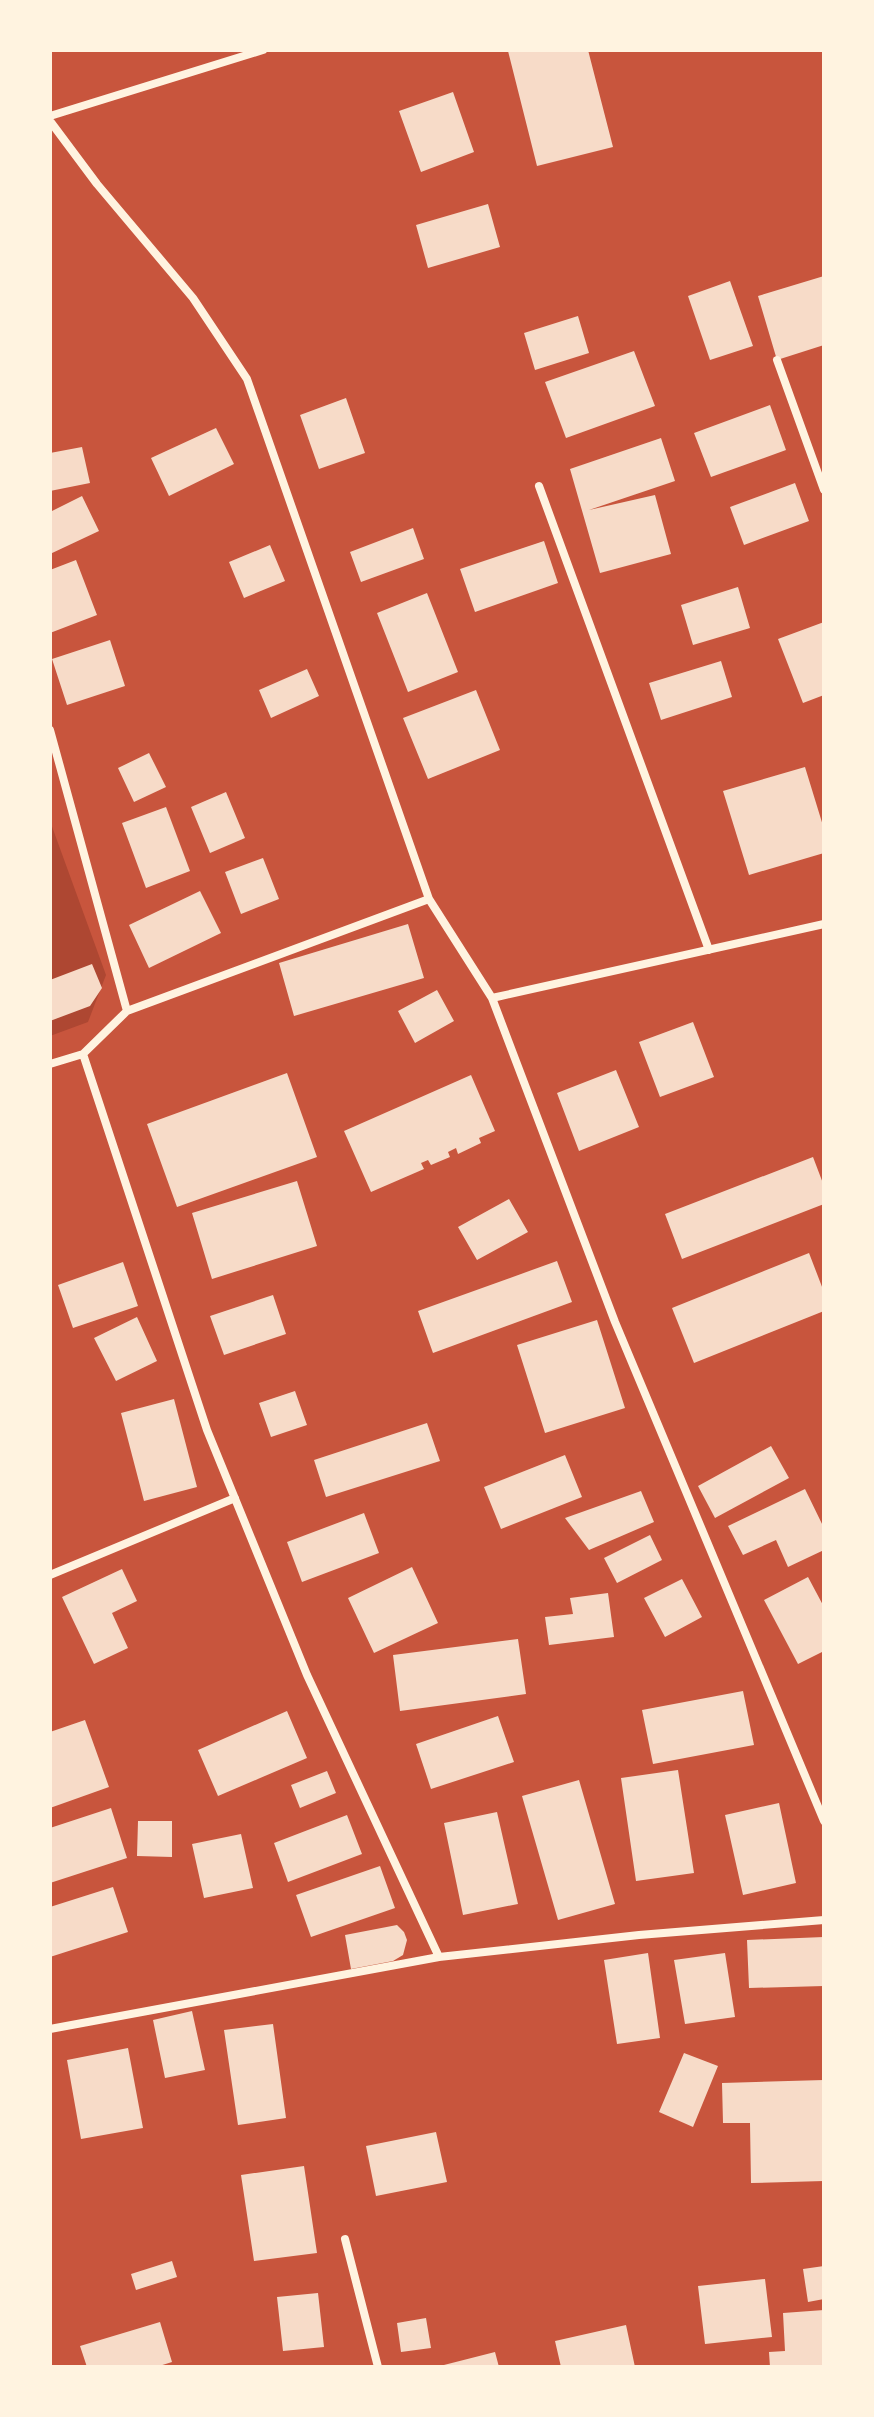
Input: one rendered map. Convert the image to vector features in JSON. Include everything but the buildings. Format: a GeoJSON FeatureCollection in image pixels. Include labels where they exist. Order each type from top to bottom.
{"type":"FeatureCollection","features":[{"type":"Feature","properties":{"kind":"street"},"geometry":{"type":"LineString","coordinates":[[263,50],[50,119],[97,184],[193,298],[247,379],[429,899],[492,998],[615,1322],[824,1821]]}},
{"type":"Feature","properties":{"kind":"street"},"geometry":{"type":"LineString","coordinates":[[777,360],[824,490]]}},
{"type":"Feature","properties":{"kind":"street"},"geometry":{"type":"LineString","coordinates":[[539,486],[709,950]]}},
{"type":"Feature","properties":{"kind":"street"},"geometry":{"type":"LineString","coordinates":[[50,730],[127,1011]]}},
{"type":"Feature","properties":{"kind":"street"},"geometry":{"type":"LineString","coordinates":[[50,1064],[83,1054],[127,1011],[429,899]]}},
{"type":"Feature","properties":{"kind":"street"},"geometry":{"type":"LineString","coordinates":[[492,998],[824,924]]}},
{"type":"Feature","properties":{"kind":"street"},"geometry":{"type":"LineString","coordinates":[[83,1054],[207,1430],[307,1675],[439,1957]]}},
{"type":"Feature","properties":{"kind":"street"},"geometry":{"type":"LineString","coordinates":[[50,1575],[235,1498]]}},
{"type":"Feature","properties":{"kind":"street"},"geometry":{"type":"LineString","coordinates":[[50,2029],[439,1957],[639,1935],[824,1920]]}},
{"type":"Feature","properties":{"kind":"street"},"geometry":{"type":"LineString","coordinates":[[345,2239],[378,2367]]}},
{"type":"Feature","properties":{"kind":"shaded area"},"geometry":{"type":"Polygon","coordinates":[[[50,821],[106,975],[88,1022],[50,1036],[50,821]]]}}]}
